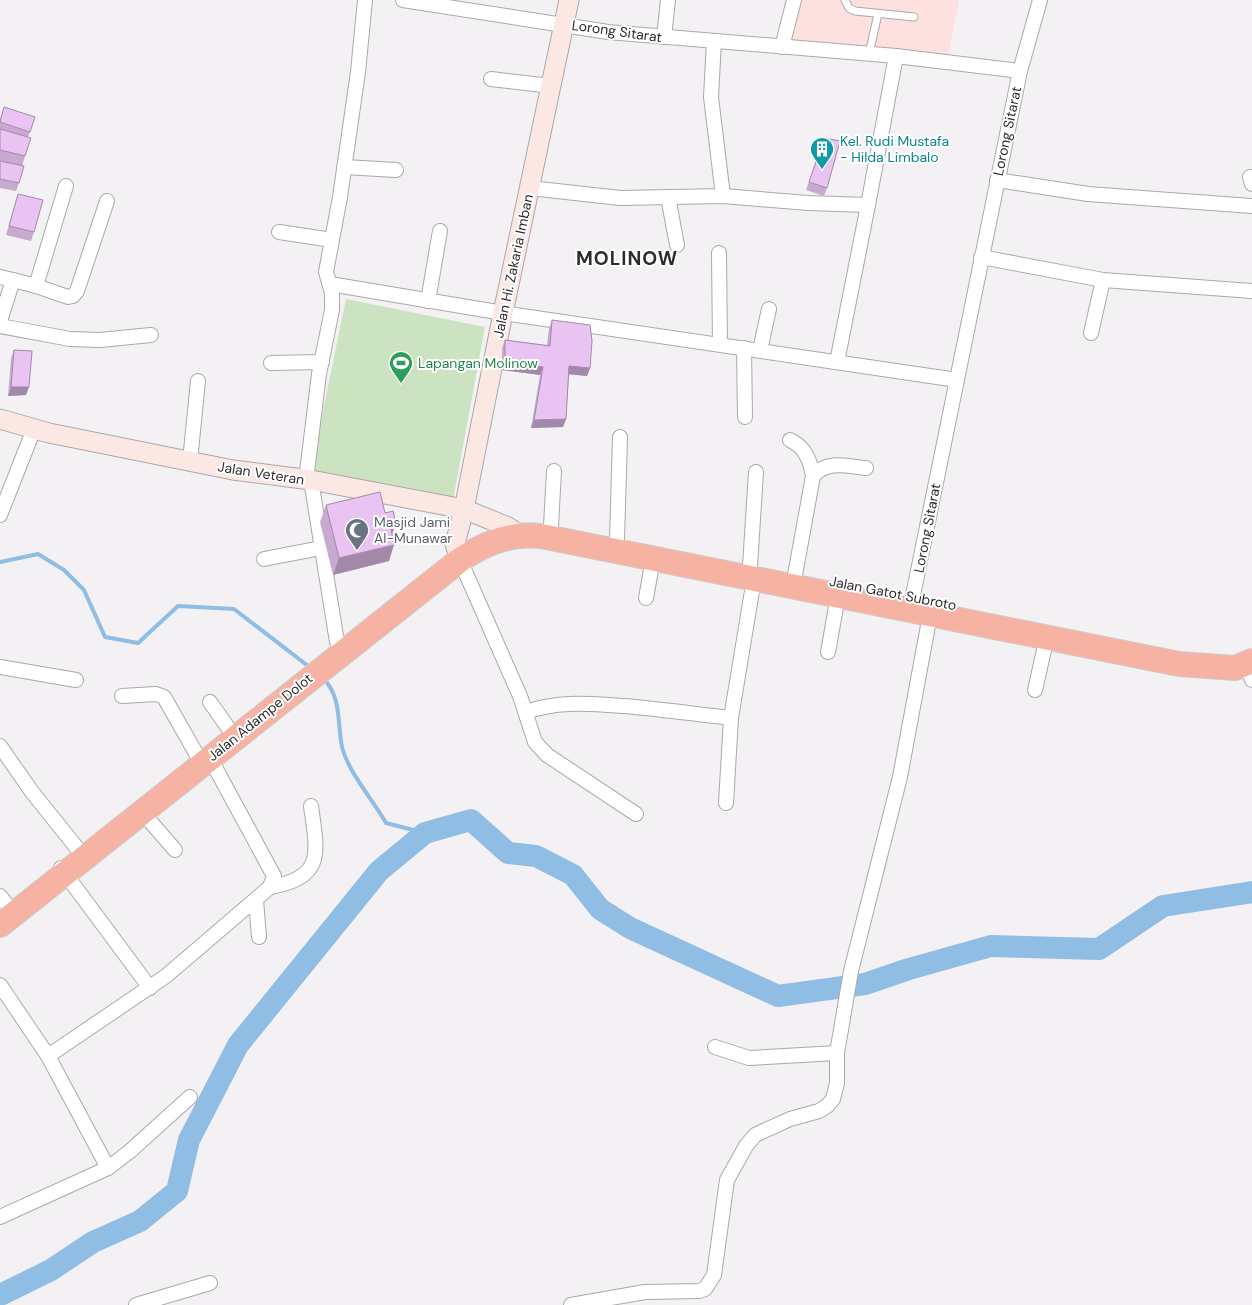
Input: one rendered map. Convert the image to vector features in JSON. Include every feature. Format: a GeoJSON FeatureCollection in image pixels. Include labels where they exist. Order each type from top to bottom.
{"type":"FeatureCollection","features":[{"type":"Feature","properties":{"kind":"highway","name":"Jalan Gatot Subroto"},"geometry":{"type":"LineString","coordinates":[[529,529],[604,540],[752,573],[838,596],[918,608],[1174,657]]}},
{"type":"Feature","properties":{"kind":"highway","name":"Jalan Adampe Dolot"},"geometry":{"type":"LineString","coordinates":[[81,854],[142,812],[204,756],[229,729],[458,556],[529,529]]}},
{"type":"Feature","properties":{"kind":"highway","name":"Jalan Gatot Subroto"},"geometry":{"type":"LineString","coordinates":[[604,540],[653,559],[752,573],[795,575],[918,608],[1047,637],[1174,657],[1231,654],[1250,667]]}},
{"type":"Feature","properties":{"kind":"highway","name":"Jalan Adampe Dolot"},"geometry":{"type":"LineString","coordinates":[[2,910],[63,870],[318,662]]}},
{"type":"Feature","properties":{"kind":"main road","name":"Jalan Hi. Zakaria Imban"},"geometry":{"type":"LineString","coordinates":[[458,556],[455,544],[464,509],[569,0]]}},
{"type":"Feature","properties":{"kind":"main road","name":"Jalan Veteran"},"geometry":{"type":"LineString","coordinates":[[0,419],[34,430],[233,470],[308,480],[464,509],[529,529]]}},
{"type":"Feature","properties":{"kind":"street"},"geometry":{"type":"LineString","coordinates":[[318,662],[321,548],[308,480],[322,362],[332,310],[330,284],[326,272],[358,72],[364,0]]}},
{"type":"Feature","properties":{"kind":"street","name":"Lorong Sitarat"},"geometry":{"type":"LineString","coordinates":[[403,0],[608,32],[896,56],[1020,71],[956,380],[918,608],[900,776],[845,998],[837,1053],[837,1083],[833,1099],[828,1106],[790,1119],[755,1135],[736,1162],[727,1180],[714,1275],[705,1289],[699,1291],[646,1292],[571,1305]]}},
{"type":"Feature","properties":{"kind":"street"},"geometry":{"type":"LineString","coordinates":[[664,37],[668,0]]}},
{"type":"Feature","properties":{"kind":"street"},"geometry":{"type":"LineString","coordinates":[[782,46],[794,0]]}},
{"type":"Feature","properties":{"kind":"street"},"geometry":{"type":"LineString","coordinates":[[1020,71],[1040,0]]}},
{"type":"Feature","properties":{"kind":"street"},"geometry":{"type":"LineString","coordinates":[[714,41],[711,97],[723,196]]}},
{"type":"Feature","properties":{"kind":"street"},"geometry":{"type":"LineString","coordinates":[[837,362],[896,56]]}},
{"type":"Feature","properties":{"kind":"street"},"geometry":{"type":"LineString","coordinates":[[492,79],[551,86]]}},
{"type":"Feature","properties":{"kind":"street"},"geometry":{"type":"LineString","coordinates":[[344,167],[396,170]]}},
{"type":"Feature","properties":{"kind":"street"},"geometry":{"type":"LineString","coordinates":[[997,180],[1088,194],[1252,206]]}},
{"type":"Feature","properties":{"kind":"street"},"geometry":{"type":"LineString","coordinates":[[36,286],[66,186]]}},
{"type":"Feature","properties":{"kind":"street"},"geometry":{"type":"LineString","coordinates":[[530,188],[620,198],[723,196],[868,206]]}},
{"type":"Feature","properties":{"kind":"street"},"geometry":{"type":"LineString","coordinates":[[668,197],[677,245]]}},
{"type":"Feature","properties":{"kind":"street"},"geometry":{"type":"LineString","coordinates":[[0,321],[6,278],[68,296],[73,296],[77,292],[107,201]]}},
{"type":"Feature","properties":{"kind":"street"},"geometry":{"type":"LineString","coordinates":[[428,301],[440,231]]}},
{"type":"Feature","properties":{"kind":"street"},"geometry":{"type":"LineString","coordinates":[[279,232],[332,240]]}},
{"type":"Feature","properties":{"kind":"street"},"geometry":{"type":"LineString","coordinates":[[719,253],[720,344]]}},
{"type":"Feature","properties":{"kind":"street"},"geometry":{"type":"LineString","coordinates":[[981,257],[1103,280],[1252,291]]}},
{"type":"Feature","properties":{"kind":"street"},"geometry":{"type":"LineString","coordinates":[[1091,332],[1103,280]]}},
{"type":"Feature","properties":{"kind":"street"},"geometry":{"type":"LineString","coordinates":[[330,284],[503,313],[956,380]]}},
{"type":"Feature","properties":{"kind":"street"},"geometry":{"type":"LineString","coordinates":[[760,350],[769,309]]}},
{"type":"Feature","properties":{"kind":"street"},"geometry":{"type":"LineString","coordinates":[[0,326],[70,339],[100,340],[151,335]]}},
{"type":"Feature","properties":{"kind":"street"},"geometry":{"type":"LineString","coordinates":[[744,348],[746,417]]}},
{"type":"Feature","properties":{"kind":"street"},"geometry":{"type":"LineString","coordinates":[[271,363],[322,362]]}},
{"type":"Feature","properties":{"kind":"street"},"geometry":{"type":"LineString","coordinates":[[190,461],[198,381]]}},
{"type":"Feature","properties":{"kind":"street"},"geometry":{"type":"LineString","coordinates":[[0,515],[34,430]]}},
{"type":"Feature","properties":{"kind":"street"},"geometry":{"type":"LineString","coordinates":[[604,540],[620,437]]}},
{"type":"Feature","properties":{"kind":"street"},"geometry":{"type":"LineString","coordinates":[[790,440],[798,443],[805,452],[813,476],[795,575]]}},
{"type":"Feature","properties":{"kind":"street"},"geometry":{"type":"LineString","coordinates":[[813,476],[820,469],[829,465],[866,468]]}},
{"type":"Feature","properties":{"kind":"street"},"geometry":{"type":"LineString","coordinates":[[529,529],[554,471]]}},
{"type":"Feature","properties":{"kind":"street"},"geometry":{"type":"LineString","coordinates":[[726,803],[731,718],[752,573],[756,472]]}},
{"type":"Feature","properties":{"kind":"street"},"geometry":{"type":"LineString","coordinates":[[264,559],[321,548]]}},
{"type":"Feature","properties":{"kind":"street"},"geometry":{"type":"LineString","coordinates":[[458,556],[526,712],[535,742],[541,750],[636,814]]}},
{"type":"Feature","properties":{"kind":"street"},"geometry":{"type":"LineString","coordinates":[[646,598],[653,559]]}},
{"type":"Feature","properties":{"kind":"street"},"geometry":{"type":"LineString","coordinates":[[828,652],[838,596]]}},
{"type":"Feature","properties":{"kind":"street"},"geometry":{"type":"LineString","coordinates":[[1035,690],[1047,637]]}},
{"type":"Feature","properties":{"kind":"street"},"geometry":{"type":"LineString","coordinates":[[0,667],[76,680]]}},
{"type":"Feature","properties":{"kind":"street"},"geometry":{"type":"LineString","coordinates":[[48,1056],[150,988],[256,900],[270,887],[274,876],[204,756],[164,697],[156,694],[122,696]]}},
{"type":"Feature","properties":{"kind":"street"},"geometry":{"type":"LineString","coordinates":[[210,702],[229,729]]}},
{"type":"Feature","properties":{"kind":"street"},"geometry":{"type":"LineString","coordinates":[[526,712],[548,705],[573,702],[648,708],[731,718]]}},
{"type":"Feature","properties":{"kind":"street"},"geometry":{"type":"LineString","coordinates":[[0,746],[32,792],[81,854]]}},
{"type":"Feature","properties":{"kind":"street"},"geometry":{"type":"LineString","coordinates":[[270,887],[295,880],[308,871],[315,860],[317,849],[311,806]]}},
{"type":"Feature","properties":{"kind":"street"},"geometry":{"type":"LineString","coordinates":[[142,812],[175,850]]}},
{"type":"Feature","properties":{"kind":"street"},"geometry":{"type":"LineString","coordinates":[[63,870],[150,988]]}},
{"type":"Feature","properties":{"kind":"street"},"geometry":{"type":"LineString","coordinates":[[256,900],[259,937]]}},
{"type":"Feature","properties":{"kind":"street"},"geometry":{"type":"LineString","coordinates":[[0,984],[48,1056],[108,1168]]}},
{"type":"Feature","properties":{"kind":"street"},"geometry":{"type":"LineString","coordinates":[[715,1047],[749,1058],[837,1053]]}},
{"type":"Feature","properties":{"kind":"street"},"geometry":{"type":"LineString","coordinates":[[0,1217],[108,1168],[130,1152],[190,1097]]}},
{"type":"Feature","properties":{"kind":"street"},"geometry":{"type":"LineString","coordinates":[[136,1305],[210,1283]]}},
{"type":"Feature","properties":{"kind":"lane"},"geometry":{"type":"LineString","coordinates":[[845,0],[849,8],[855,11],[914,17]]}},
{"type":"Feature","properties":{"kind":"lane"},"geometry":{"type":"LineString","coordinates":[[870,54],[878,14]]}},
{"type":"Feature","properties":{"kind":"shaded area"},"geometry":{"type":"Polygon","coordinates":[[[797,0],[959,0],[948,58],[784,42],[797,0]]]}},
{"type":"Feature","properties":{"kind":"green space","name":"Lapangan Molinow"},"geometry":{"type":"Polygon","coordinates":[[[346,299],[485,327],[453,500],[310,473],[346,299]]]}},
{"type":"Feature","properties":{"kind":"building"},"geometry":{"type":"Polygon","coordinates":[[[4,107],[35,117],[30,132],[0,122],[4,107]]]}},
{"type":"Feature","properties":{"kind":"building"},"geometry":{"type":"Polygon","coordinates":[[[0,129],[31,138],[25,156],[0,150],[0,129]]]}},
{"type":"Feature","properties":{"kind":"building","name":"Kel. Rudi Mustafa - Hilda Limbalo"},"geometry":{"type":"Polygon","coordinates":[[[824,138],[840,141],[827,188],[809,182],[824,138]]]}},
{"type":"Feature","properties":{"kind":"building"},"geometry":{"type":"Polygon","coordinates":[[[0,161],[24,166],[19,183],[0,179],[0,161]]]}},
{"type":"Feature","properties":{"kind":"building"},"geometry":{"type":"Polygon","coordinates":[[[18,194],[43,200],[34,232],[9,226],[18,194]]]}},
{"type":"Feature","properties":{"kind":"building"},"geometry":{"type":"Polygon","coordinates":[[[552,320],[590,325],[592,341],[590,368],[569,366],[566,419],[534,420],[543,367],[505,362],[505,340],[550,346],[552,320]]]}},
{"type":"Feature","properties":{"kind":"building"},"geometry":{"type":"Polygon","coordinates":[[[14,350],[32,351],[29,387],[11,387],[14,350]]]}},
{"type":"Feature","properties":{"kind":"building","name":"Masjid Jami Al-Munawar"},"geometry":{"type":"Polygon","coordinates":[[[380,492],[385,513],[393,511],[396,523],[390,524],[394,545],[339,558],[326,505],[380,492]]]}},
{"type":"Feature","properties":{"kind":"waterway"},"geometry":{"type":"LineString","coordinates":[[0,562],[38,554],[64,570],[84,590],[105,637],[138,643],[178,606],[234,609],[312,669]]}},
{"type":"Feature","properties":{"kind":"waterway"},"geometry":{"type":"LineString","coordinates":[[323,678],[329,685],[336,702],[342,747],[355,776],[386,823],[425,833]]}},
{"type":"Feature","properties":{"kind":"waterway"},"geometry":{"type":"LineString","coordinates":[[0,1295],[51,1270],[93,1242],[140,1221],[177,1191],[189,1140],[238,1045],[379,871],[425,833],[471,820],[508,853],[536,856],[573,875],[600,909],[630,928],[778,996],[865,984],[909,969],[991,946],[1099,949],[1163,906],[1252,892]]}},
{"type":"Feature","properties":{"kind":"place","name":"Kel. Rudi Mustafa - Hilda Limbalo"},"geometry":{"type":"Point","coordinates":[822,170]}},
{"type":"Feature","properties":{"kind":"place","name":"Lapangan Molinow"},"geometry":{"type":"Point","coordinates":[401,384]}},
{"type":"Feature","properties":{"kind":"place","name":"Masjid Jami Al-Munawar"},"geometry":{"type":"Point","coordinates":[357,551]}},
{"type":"Feature","properties":{"kind":"district","name":"MOLINOW"},"geometry":{"type":"Point","coordinates":[627,258]}}]}
